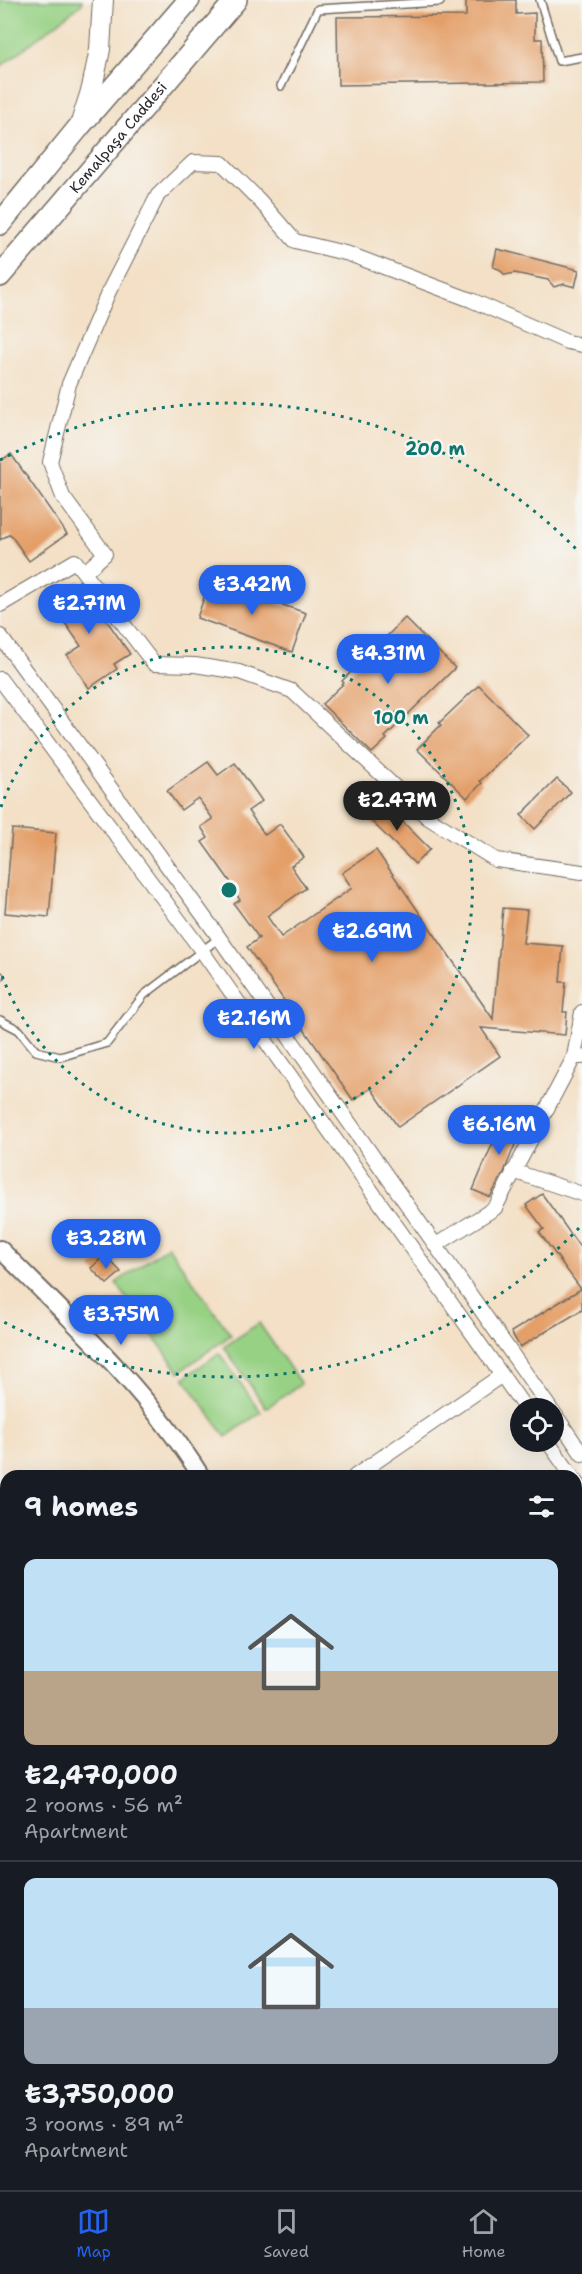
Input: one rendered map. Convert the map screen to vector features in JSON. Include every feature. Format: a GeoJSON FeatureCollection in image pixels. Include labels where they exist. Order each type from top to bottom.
{"type":"FeatureCollection","features":[{"type":"Feature","properties":{"kind":"main road"},"geometry":{"type":"LineString","coordinates":[[79,127],[92,88],[100,49],[103,0]]}},
{"type":"Feature","properties":{"kind":"main road"},"geometry":{"type":"LineString","coordinates":[[0,224],[79,127],[189,0]]}},
{"type":"Feature","properties":{"kind":"main road","name":"Kemalpaşa Caddesi"},"geometry":{"type":"LineString","coordinates":[[0,276],[236,0]]}},
{"type":"Feature","properties":{"kind":"street"},"geometry":{"type":"LineString","coordinates":[[85,572],[105,554],[63,497],[50,462],[69,384],[109,291],[158,195],[193,162],[222,163],[295,241],[349,254],[471,300],[567,342],[582,345]]}},
{"type":"Feature","properties":{"kind":"street"},"geometry":{"type":"LineString","coordinates":[[0,605],[75,561],[154,664],[195,665],[239,672],[292,691],[410,801],[437,823],[496,860],[582,872]]}},
{"type":"Feature","properties":{"kind":"street"},"geometry":{"type":"LineString","coordinates":[[0,636],[219,938],[543,1398]]}},
{"type":"Feature","properties":{"kind":"street"},"geometry":{"type":"LineString","coordinates":[[0,680],[202,951],[518,1398]]}},
{"type":"Feature","properties":{"kind":"street"},"geometry":{"type":"LineString","coordinates":[[436,1245],[495,1208],[513,1171],[578,1057],[582,1012]]}},
{"type":"Feature","properties":{"kind":"street"},"geometry":{"type":"LineString","coordinates":[[513,1171],[582,1194]]}},
{"type":"Feature","properties":{"kind":"street"},"geometry":{"type":"LineString","coordinates":[[0,1249],[114,1363],[197,1470]]}},
{"type":"Feature","properties":{"kind":"street"},"geometry":{"type":"LineString","coordinates":[[364,1470],[502,1375]]}},
{"type":"Feature","properties":{"kind":"street"},"geometry":{"type":"LineString","coordinates":[[564,1428],[582,1454]]}},
{"type":"Feature","properties":{"kind":"street"},"geometry":{"type":"LineString","coordinates":[[555,1452],[568,1470]]}},
{"type":"Feature","properties":{"kind":"lane"},"geometry":{"type":"LineString","coordinates":[[281,86],[318,9],[440,2],[440,0]]}},
{"type":"Feature","properties":{"kind":"lane"},"geometry":{"type":"LineString","coordinates":[[540,0],[559,62],[582,57]]}},
{"type":"Feature","properties":{"kind":"lane"},"geometry":{"type":"LineString","coordinates":[[0,1020],[19,1030],[36,1051],[60,1058],[107,1043],[144,994],[219,938]]}},
{"type":"Feature","properties":{"kind":"green space"},"geometry":{"type":"Polygon","coordinates":[[[0,0],[82,0],[82,4],[0,67],[0,0]]]}},
{"type":"Feature","properties":{"kind":"green space"},"geometry":{"type":"Polygon","coordinates":[[[168,1246],[231,1335],[179,1372],[116,1283],[168,1246]]]}},
{"type":"Feature","properties":{"kind":"green space"},"geometry":{"type":"Polygon","coordinates":[[[259,1323],[301,1384],[266,1408],[224,1347],[259,1323]]]}},
{"type":"Feature","properties":{"kind":"green space"},"geometry":{"type":"Polygon","coordinates":[[[219,1353],[261,1412],[226,1437],[184,1378],[219,1353]]]}},
{"type":"Feature","properties":{"kind":"building"},"geometry":{"type":"Polygon","coordinates":[[[466,0],[516,0],[516,14],[535,13],[535,39],[542,39],[543,82],[338,85],[337,17],[466,16],[466,0]]]}},
{"type":"Feature","properties":{"kind":"building"},"geometry":{"type":"Polygon","coordinates":[[[497,249],[579,270],[575,287],[564,284],[554,287],[548,280],[515,273],[505,275],[493,267],[497,249]]]}},
{"type":"Feature","properties":{"kind":"building"},"geometry":{"type":"Polygon","coordinates":[[[11,454],[67,534],[29,561],[10,534],[0,540],[0,461],[11,454]]]}},
{"type":"Feature","properties":{"kind":"building"},"geometry":{"type":"Polygon","coordinates":[[[210,580],[306,613],[292,652],[197,618],[210,580]]]}},
{"type":"Feature","properties":{"kind":"building"},"geometry":{"type":"Polygon","coordinates":[[[79,581],[130,654],[114,664],[117,669],[89,688],[67,655],[81,646],[50,601],[79,581]]]}},
{"type":"Feature","properties":{"kind":"building"},"geometry":{"type":"Polygon","coordinates":[[[405,618],[455,668],[385,737],[387,739],[372,753],[322,704],[405,618]]]}},
{"type":"Feature","properties":{"kind":"building"},"geometry":{"type":"Polygon","coordinates":[[[479,685],[528,735],[480,781],[482,783],[467,798],[417,749],[441,725],[439,723],[479,685]]]}},
{"type":"Feature","properties":{"kind":"building"},"geometry":{"type":"Polygon","coordinates":[[[208,762],[218,775],[235,763],[262,801],[248,811],[265,835],[280,824],[304,857],[291,866],[306,888],[267,916],[281,937],[352,888],[342,873],[376,850],[493,1019],[503,908],[527,910],[523,943],[563,946],[560,982],[566,982],[563,1012],[567,1012],[565,1035],[481,1028],[500,1056],[398,1127],[371,1088],[353,1100],[247,947],[259,938],[234,904],[240,900],[235,892],[237,891],[202,842],[208,838],[201,827],[213,819],[198,798],[181,810],[167,791],[208,762]]]}},
{"type":"Feature","properties":{"kind":"building"},"geometry":{"type":"Polygon","coordinates":[[[557,779],[571,792],[535,829],[521,815],[557,779]]]}},
{"type":"Feature","properties":{"kind":"building"},"geometry":{"type":"Polygon","coordinates":[[[380,799],[430,849],[415,864],[365,815],[380,799]]]}},
{"type":"Feature","properties":{"kind":"building"},"geometry":{"type":"Polygon","coordinates":[[[12,829],[56,833],[49,917],[5,913],[12,829]]]}},
{"type":"Feature","properties":{"kind":"building"},"geometry":{"type":"Polygon","coordinates":[[[505,1114],[524,1122],[504,1172],[490,1197],[473,1190],[505,1114]]]}},
{"type":"Feature","properties":{"kind":"building"},"geometry":{"type":"Polygon","coordinates":[[[542,1194],[582,1250],[582,1310],[520,1347],[511,1332],[581,1289],[539,1232],[544,1229],[526,1205],[542,1194]]]}},
{"type":"Feature","properties":{"kind":"building"},"geometry":{"type":"Polygon","coordinates":[[[105,1255],[121,1272],[107,1284],[91,1268],[105,1255]]]}}]}
